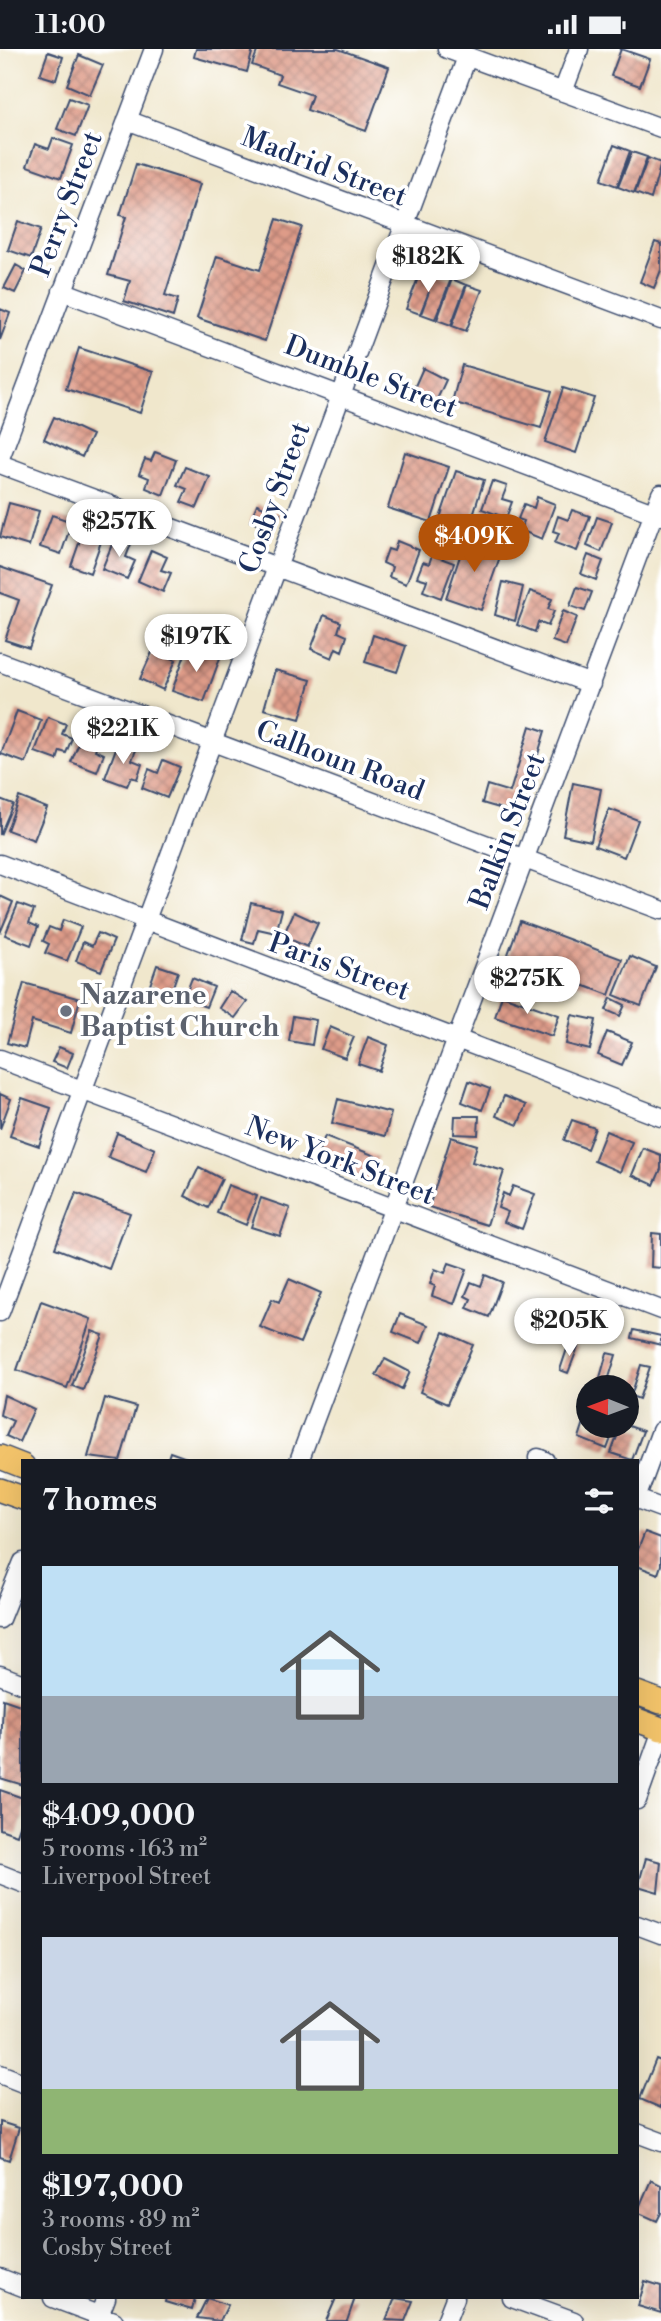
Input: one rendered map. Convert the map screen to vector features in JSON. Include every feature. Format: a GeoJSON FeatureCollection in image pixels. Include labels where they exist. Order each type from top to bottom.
{"type":"FeatureCollection","features":[{"type":"Feature","properties":{"kind":"main road"},"geometry":{"type":"LineString","coordinates":[[0,1457],[21,1465]]}},
{"type":"Feature","properties":{"kind":"main road"},"geometry":{"type":"LineString","coordinates":[[0,1490],[21,1497]]}},
{"type":"Feature","properties":{"kind":"main road"},"geometry":{"type":"LineString","coordinates":[[639,1694],[661,1702]]}},
{"type":"Feature","properties":{"kind":"main road"},"geometry":{"type":"LineString","coordinates":[[639,1721],[661,1731]]}},
{"type":"Feature","properties":{"kind":"street","name":"Perry Street"},"geometry":{"type":"LineString","coordinates":[[0,458],[154,49]]}},
{"type":"Feature","properties":{"kind":"street"},"geometry":{"type":"LineString","coordinates":[[447,49],[661,128]]}},
{"type":"Feature","properties":{"kind":"street"},"geometry":{"type":"LineString","coordinates":[[563,92],[579,49]]}},
{"type":"Feature","properties":{"kind":"street","name":"Cosby Street"},"geometry":{"type":"LineString","coordinates":[[0,1313],[8,1264],[82,1091],[467,57]]}},
{"type":"Feature","properties":{"kind":"street","name":"Madrid Street"},"geometry":{"type":"LineString","coordinates":[[127,120],[661,320]]}},
{"type":"Feature","properties":{"kind":"street","name":"Dumble Street"},"geometry":{"type":"LineString","coordinates":[[62,291],[342,394],[657,515]]}},
{"type":"Feature","properties":{"kind":"street"},"geometry":{"type":"LineString","coordinates":[[0,464],[591,684]]}},
{"type":"Feature","properties":{"kind":"street","name":"Balkin Street"},"geometry":{"type":"LineString","coordinates":[[300,1459],[657,515],[661,494]]}},
{"type":"Feature","properties":{"kind":"street","name":"Calhoun Road"},"geometry":{"type":"LineString","coordinates":[[0,662],[661,910]]}},
{"type":"Feature","properties":{"kind":"street","name":"Paris Street"},"geometry":{"type":"LineString","coordinates":[[0,864],[145,922],[661,1117]]}},
{"type":"Feature","properties":{"kind":"street","name":"New York Street"},"geometry":{"type":"LineString","coordinates":[[0,1059],[661,1310]]}},
{"type":"Feature","properties":{"kind":"street"},"geometry":{"type":"LineString","coordinates":[[639,1492],[661,1431]]}},
{"type":"Feature","properties":{"kind":"street"},"geometry":{"type":"LineString","coordinates":[[639,1498],[661,1508]]}},
{"type":"Feature","properties":{"kind":"street"},"geometry":{"type":"LineString","coordinates":[[0,1619],[21,1567]]}},
{"type":"Feature","properties":{"kind":"street"},"geometry":{"type":"LineString","coordinates":[[0,1675],[21,1682]]}},
{"type":"Feature","properties":{"kind":"street"},"geometry":{"type":"LineString","coordinates":[[639,1794],[661,1731]]}},
{"type":"Feature","properties":{"kind":"street"},"geometry":{"type":"LineString","coordinates":[[0,1874],[21,1882]]}},
{"type":"Feature","properties":{"kind":"street"},"geometry":{"type":"LineString","coordinates":[[639,1926],[661,1934]]}},
{"type":"Feature","properties":{"kind":"street"},"geometry":{"type":"LineString","coordinates":[[0,2074],[21,2082]]}},
{"type":"Feature","properties":{"kind":"street"},"geometry":{"type":"LineString","coordinates":[[639,2134],[661,2142]]}},
{"type":"Feature","properties":{"kind":"street"},"geometry":{"type":"LineString","coordinates":[[0,2278],[21,2286]]}},
{"type":"Feature","properties":{"kind":"street"},"geometry":{"type":"LineString","coordinates":[[54,2299],[104,2319],[106,2299]]}},
{"type":"Feature","properties":{"kind":"street"},"geometry":{"type":"LineString","coordinates":[[446,2321],[455,2299]]}},
{"type":"Feature","properties":{"kind":"street"},"geometry":{"type":"LineString","coordinates":[[515,2299],[574,2321]]}},
{"type":"Feature","properties":{"kind":"building"},"geometry":{"type":"Polygon","coordinates":[[[196,49],[253,49],[247,72],[194,57],[196,49]]]}},
{"type":"Feature","properties":{"kind":"building"},"geometry":{"type":"Polygon","coordinates":[[[258,49],[338,49],[389,67],[366,131],[307,110],[312,95],[277,83],[280,75],[252,65],[258,49]]]}},
{"type":"Feature","properties":{"kind":"building"},"geometry":{"type":"Polygon","coordinates":[[[621,49],[650,59],[640,86],[611,76],[621,49]]]}},
{"type":"Feature","properties":{"kind":"building"},"geometry":{"type":"Polygon","coordinates":[[[48,52],[63,57],[56,80],[40,75],[48,52]]]}},
{"type":"Feature","properties":{"kind":"building"},"geometry":{"type":"Polygon","coordinates":[[[79,55],[103,65],[90,95],[67,85],[79,55]]]}},
{"type":"Feature","properties":{"kind":"building"},"geometry":{"type":"Polygon","coordinates":[[[69,98],[88,105],[76,136],[57,129],[69,98]]]}},
{"type":"Feature","properties":{"kind":"building"},"geometry":{"type":"Polygon","coordinates":[[[53,138],[73,145],[61,178],[27,166],[35,144],[49,149],[53,138]]]}},
{"type":"Feature","properties":{"kind":"building"},"geometry":{"type":"Polygon","coordinates":[[[614,145],[630,151],[617,186],[601,180],[614,145]]]}},
{"type":"Feature","properties":{"kind":"building"},"geometry":{"type":"Polygon","coordinates":[[[632,152],[647,157],[634,193],[618,187],[632,152]]]}},
{"type":"Feature","properties":{"kind":"building"},"geometry":{"type":"Polygon","coordinates":[[[648,158],[661,163],[651,199],[635,193],[648,158]]]}},
{"type":"Feature","properties":{"kind":"building"},"geometry":{"type":"Polygon","coordinates":[[[136,164],[200,184],[165,295],[178,299],[173,317],[124,301],[130,281],[108,275],[126,217],[120,215],[136,164]]]}},
{"type":"Feature","properties":{"kind":"building"},"geometry":{"type":"Polygon","coordinates":[[[277,219],[302,227],[265,341],[197,318],[217,256],[260,270],[277,219]]]}},
{"type":"Feature","properties":{"kind":"building"},"geometry":{"type":"Polygon","coordinates":[[[18,221],[41,229],[31,258],[8,250],[18,221]]]}},
{"type":"Feature","properties":{"kind":"building"},"geometry":{"type":"Polygon","coordinates":[[[655,242],[661,244],[661,270],[654,288],[640,282],[655,242]]]}},
{"type":"Feature","properties":{"kind":"building"},"geometry":{"type":"Polygon","coordinates":[[[16,265],[26,271],[15,293],[4,288],[16,265]]]}},
{"type":"Feature","properties":{"kind":"building"},"geometry":{"type":"Polygon","coordinates":[[[422,268],[451,279],[435,319],[421,314],[429,292],[420,314],[406,309],[422,268]]]}},
{"type":"Feature","properties":{"kind":"building"},"geometry":{"type":"Polygon","coordinates":[[[452,279],[466,285],[451,325],[437,320],[452,279]]]}},
{"type":"Feature","properties":{"kind":"building"},"geometry":{"type":"Polygon","coordinates":[[[467,285],[482,290],[466,331],[452,326],[467,285]]]}},
{"type":"Feature","properties":{"kind":"building"},"geometry":{"type":"Polygon","coordinates":[[[0,309],[10,313],[0,340],[0,309]]]}},
{"type":"Feature","properties":{"kind":"building"},"geometry":{"type":"Polygon","coordinates":[[[79,348],[153,372],[140,413],[66,389],[79,348]]]}},
{"type":"Feature","properties":{"kind":"building"},"geometry":{"type":"Polygon","coordinates":[[[462,365],[552,391],[541,428],[452,402],[462,365]]]}},
{"type":"Feature","properties":{"kind":"building"},"geometry":{"type":"Polygon","coordinates":[[[423,368],[446,380],[434,406],[411,395],[423,368]]]}},
{"type":"Feature","properties":{"kind":"building"},"geometry":{"type":"Polygon","coordinates":[[[563,388],[594,398],[576,453],[545,442],[563,388]]]}},
{"type":"Feature","properties":{"kind":"building"},"geometry":{"type":"Polygon","coordinates":[[[54,417],[92,435],[82,457],[44,439],[54,417]]]}},
{"type":"Feature","properties":{"kind":"building"},"geometry":{"type":"Polygon","coordinates":[[[155,452],[176,460],[163,495],[146,488],[149,478],[139,474],[145,459],[151,461],[155,452]]]}},
{"type":"Feature","properties":{"kind":"building"},"geometry":{"type":"Polygon","coordinates":[[[405,452],[449,467],[431,522],[388,508],[405,452]]]}},
{"type":"Feature","properties":{"kind":"building"},"geometry":{"type":"Polygon","coordinates":[[[185,467],[210,477],[197,508],[181,502],[187,489],[177,485],[185,467]]]}},
{"type":"Feature","properties":{"kind":"building"},"geometry":{"type":"Polygon","coordinates":[[[456,471],[484,480],[467,534],[438,524],[456,471]]]}},
{"type":"Feature","properties":{"kind":"building"},"geometry":{"type":"Polygon","coordinates":[[[492,481],[507,486],[502,499],[512,502],[506,518],[482,509],[492,481]]]}},
{"type":"Feature","properties":{"kind":"building"},"geometry":{"type":"Polygon","coordinates":[[[537,497],[555,504],[542,539],[520,530],[524,521],[518,519],[524,504],[534,508],[537,497]]]}},
{"type":"Feature","properties":{"kind":"building"},"geometry":{"type":"Polygon","coordinates":[[[9,503],[39,511],[29,546],[0,537],[9,503]]]}},
{"type":"Feature","properties":{"kind":"building"},"geometry":{"type":"Polygon","coordinates":[[[257,504],[280,514],[273,531],[250,521],[257,504]]]}},
{"type":"Feature","properties":{"kind":"building"},"geometry":{"type":"Polygon","coordinates":[[[572,510],[590,516],[577,551],[555,543],[559,533],[553,531],[558,516],[568,520],[572,510]]]}},
{"type":"Feature","properties":{"kind":"building"},"geometry":{"type":"Polygon","coordinates":[[[52,515],[72,522],[61,554],[40,547],[52,515]]]}},
{"type":"Feature","properties":{"kind":"building"},"geometry":{"type":"Polygon","coordinates":[[[597,517],[612,522],[601,552],[587,546],[597,517]]]}},
{"type":"Feature","properties":{"kind":"building"},"geometry":{"type":"Polygon","coordinates":[[[84,529],[103,536],[90,573],[71,566],[84,529]]]}},
{"type":"Feature","properties":{"kind":"building"},"geometry":{"type":"Polygon","coordinates":[[[115,537],[131,544],[126,557],[135,561],[127,579],[102,569],[115,537]]]}},
{"type":"Feature","properties":{"kind":"building"},"geometry":{"type":"Polygon","coordinates":[[[466,538],[502,551],[481,610],[446,598],[466,538]]]}},
{"type":"Feature","properties":{"kind":"building"},"geometry":{"type":"Polygon","coordinates":[[[397,541],[419,550],[406,584],[389,577],[392,567],[383,563],[388,549],[394,551],[397,541]]]}},
{"type":"Feature","properties":{"kind":"building"},"geometry":{"type":"Polygon","coordinates":[[[151,550],[167,557],[161,570],[171,573],[163,592],[138,581],[151,550]]]}},
{"type":"Feature","properties":{"kind":"building"},"geometry":{"type":"Polygon","coordinates":[[[432,555],[454,563],[441,598],[423,591],[427,580],[417,577],[423,562],[429,564],[432,555]]]}},
{"type":"Feature","properties":{"kind":"building"},"geometry":{"type":"Polygon","coordinates":[[[588,555],[603,561],[596,580],[581,574],[588,555]]]}},
{"type":"Feature","properties":{"kind":"building"},"geometry":{"type":"Polygon","coordinates":[[[0,567],[52,585],[29,648],[5,640],[19,600],[0,593],[0,567]]]}},
{"type":"Feature","properties":{"kind":"building"},"geometry":{"type":"Polygon","coordinates":[[[503,582],[523,587],[515,621],[495,615],[503,582]]]}},
{"type":"Feature","properties":{"kind":"building"},"geometry":{"type":"Polygon","coordinates":[[[577,587],[592,592],[585,611],[570,606],[577,587]]]}},
{"type":"Feature","properties":{"kind":"building"},"geometry":{"type":"Polygon","coordinates":[[[530,591],[552,599],[548,609],[554,611],[548,626],[538,622],[535,632],[517,625],[530,591]]]}},
{"type":"Feature","properties":{"kind":"building"},"geometry":{"type":"Polygon","coordinates":[[[563,611],[577,617],[566,646],[552,641],[563,611]]]}},
{"type":"Feature","properties":{"kind":"building"},"geometry":{"type":"Polygon","coordinates":[[[324,615],[341,622],[338,632],[347,636],[342,651],[336,648],[332,658],[311,649],[324,615]]]}},
{"type":"Feature","properties":{"kind":"building"},"geometry":{"type":"Polygon","coordinates":[[[373,635],[406,646],[397,672],[365,662],[373,635]]]}},
{"type":"Feature","properties":{"kind":"building"},"geometry":{"type":"Polygon","coordinates":[[[188,646],[220,658],[204,702],[172,691],[188,646]]]}},
{"type":"Feature","properties":{"kind":"building"},"geometry":{"type":"Polygon","coordinates":[[[153,650],[176,660],[163,690],[140,679],[153,650]]]}},
{"type":"Feature","properties":{"kind":"building"},"geometry":{"type":"Polygon","coordinates":[[[275,670],[311,680],[300,719],[264,709],[275,670]]]}},
{"type":"Feature","properties":{"kind":"building"},"geometry":{"type":"Polygon","coordinates":[[[17,711],[41,720],[26,763],[1,754],[17,711]]]}},
{"type":"Feature","properties":{"kind":"building"},"geometry":{"type":"Polygon","coordinates":[[[48,717],[66,724],[62,734],[72,738],[66,753],[60,751],[57,760],[35,752],[48,717]]]}},
{"type":"Feature","properties":{"kind":"building"},"geometry":{"type":"Polygon","coordinates":[[[530,726],[545,731],[520,814],[482,803],[487,785],[510,792],[530,726]]]}},
{"type":"Feature","properties":{"kind":"building"},"geometry":{"type":"Polygon","coordinates":[[[84,731],[100,737],[95,750],[104,754],[97,772],[71,762],[84,731]]]}},
{"type":"Feature","properties":{"kind":"building"},"geometry":{"type":"Polygon","coordinates":[[[118,743],[136,750],[132,760],[142,764],[137,779],[131,777],[127,786],[105,778],[118,743]]]}},
{"type":"Feature","properties":{"kind":"building"},"geometry":{"type":"Polygon","coordinates":[[[163,760],[180,767],[167,798],[142,788],[149,769],[158,773],[163,760]]]}},
{"type":"Feature","properties":{"kind":"building"},"geometry":{"type":"Polygon","coordinates":[[[573,783],[601,789],[591,841],[563,835],[573,783]]]}},
{"type":"Feature","properties":{"kind":"building"},"geometry":{"type":"Polygon","coordinates":[[[19,797],[47,808],[34,840],[7,830],[19,797]]]}},
{"type":"Feature","properties":{"kind":"building"},"geometry":{"type":"Polygon","coordinates":[[[0,799],[13,804],[0,835],[0,799]]]}},
{"type":"Feature","properties":{"kind":"building"},"geometry":{"type":"Polygon","coordinates":[[[609,809],[638,820],[624,857],[595,846],[609,809]]]}},
{"type":"Feature","properties":{"kind":"building"},"geometry":{"type":"Polygon","coordinates":[[[0,896],[13,902],[0,933],[0,896]]]}},
{"type":"Feature","properties":{"kind":"building"},"geometry":{"type":"Polygon","coordinates":[[[251,903],[282,910],[276,933],[258,929],[254,943],[242,940],[251,903]]]}},
{"type":"Feature","properties":{"kind":"building"},"geometry":{"type":"Polygon","coordinates":[[[18,904],[34,910],[29,923],[38,927],[31,945],[5,935],[18,904]]]}},
{"type":"Feature","properties":{"kind":"building"},"geometry":{"type":"Polygon","coordinates":[[[294,912],[318,923],[307,947],[283,936],[294,912]]]}},
{"type":"Feature","properties":{"kind":"building"},"geometry":{"type":"Polygon","coordinates":[[[63,920],[81,927],[67,961],[45,953],[49,944],[43,941],[49,927],[59,931],[63,920]]]}},
{"type":"Feature","properties":{"kind":"building"},"geometry":{"type":"Polygon","coordinates":[[[520,921],[622,959],[609,995],[507,957],[520,921]]]}},
{"type":"Feature","properties":{"kind":"building"},"geometry":{"type":"Polygon","coordinates":[[[98,933],[114,940],[101,971],[76,961],[83,942],[92,946],[98,933]]]}},
{"type":"Feature","properties":{"kind":"building"},"geometry":{"type":"Polygon","coordinates":[[[630,956],[656,967],[641,1006],[614,995],[630,956]]]}},
{"type":"Feature","properties":{"kind":"building"},"geometry":{"type":"Polygon","coordinates":[[[157,965],[178,972],[171,992],[150,985],[157,965]]]}},
{"type":"Feature","properties":{"kind":"building"},"geometry":{"type":"Polygon","coordinates":[[[192,978],[214,987],[206,1007],[184,999],[192,978]]]}},
{"type":"Feature","properties":{"kind":"building"},"geometry":{"type":"Polygon","coordinates":[[[24,983],[80,999],[71,1033],[32,1021],[25,1048],[7,1043],[24,983]]]}},
{"type":"Feature","properties":{"kind":"building"},"geometry":{"type":"Polygon","coordinates":[[[230,991],[247,1002],[235,1018],[219,1008],[230,991]]]}},
{"type":"Feature","properties":{"kind":"building"},"geometry":{"type":"Polygon","coordinates":[[[502,995],[559,1015],[552,1036],[495,1017],[502,995]]]}},
{"type":"Feature","properties":{"kind":"building"},"geometry":{"type":"Polygon","coordinates":[[[611,998],[625,1005],[620,1016],[606,1010],[611,998]]]}},
{"type":"Feature","properties":{"kind":"building"},"geometry":{"type":"Polygon","coordinates":[[[572,1015],[596,1020],[590,1050],[566,1044],[572,1015]]]}},
{"type":"Feature","properties":{"kind":"building"},"geometry":{"type":"Polygon","coordinates":[[[293,1016],[316,1020],[312,1045],[289,1041],[293,1016]]]}},
{"type":"Feature","properties":{"kind":"building"},"geometry":{"type":"Polygon","coordinates":[[[330,1027],[354,1037],[345,1058],[321,1049],[330,1027]]]}},
{"type":"Feature","properties":{"kind":"building"},"geometry":{"type":"Polygon","coordinates":[[[607,1032],[632,1042],[622,1065],[598,1055],[607,1032]]]}},
{"type":"Feature","properties":{"kind":"building"},"geometry":{"type":"Polygon","coordinates":[[[368,1037],[388,1045],[379,1071],[358,1064],[368,1037]]]}},
{"type":"Feature","properties":{"kind":"building"},"geometry":{"type":"Polygon","coordinates":[[[59,1047],[73,1053],[67,1068],[52,1062],[59,1047]]]}},
{"type":"Feature","properties":{"kind":"building"},"geometry":{"type":"Polygon","coordinates":[[[469,1081],[490,1089],[482,1110],[462,1102],[469,1081]]]}},
{"type":"Feature","properties":{"kind":"building"},"geometry":{"type":"Polygon","coordinates":[[[0,1094],[11,1099],[0,1129],[0,1094]]]}},
{"type":"Feature","properties":{"kind":"building"},"geometry":{"type":"Polygon","coordinates":[[[504,1096],[526,1105],[518,1125],[496,1116],[504,1096]]]}},
{"type":"Feature","properties":{"kind":"building"},"geometry":{"type":"Polygon","coordinates":[[[22,1098],[51,1108],[39,1146],[10,1136],[22,1098]]]}},
{"type":"Feature","properties":{"kind":"building"},"geometry":{"type":"Polygon","coordinates":[[[338,1099],[391,1113],[385,1136],[332,1123],[338,1099]]]}},
{"type":"Feature","properties":{"kind":"building"},"geometry":{"type":"Polygon","coordinates":[[[455,1116],[479,1116],[478,1135],[454,1134],[455,1116]]]}},
{"type":"Feature","properties":{"kind":"building"},"geometry":{"type":"Polygon","coordinates":[[[572,1120],[595,1128],[587,1149],[564,1140],[572,1120]]]}},
{"type":"Feature","properties":{"kind":"building"},"geometry":{"type":"Polygon","coordinates":[[[606,1131],[632,1142],[620,1172],[594,1161],[606,1131]]]}},
{"type":"Feature","properties":{"kind":"building"},"geometry":{"type":"Polygon","coordinates":[[[117,1133],[155,1149],[146,1172],[108,1157],[117,1133]]]}},
{"type":"Feature","properties":{"kind":"building"},"geometry":{"type":"Polygon","coordinates":[[[325,1136],[378,1157],[369,1182],[315,1161],[325,1136]]]}},
{"type":"Feature","properties":{"kind":"building"},"geometry":{"type":"Polygon","coordinates":[[[451,1137],[477,1145],[472,1162],[504,1171],[487,1225],[429,1207],[451,1137]]]}},
{"type":"Feature","properties":{"kind":"building"},"geometry":{"type":"Polygon","coordinates":[[[643,1148],[661,1155],[661,1169],[654,1185],[632,1175],[643,1148]]]}},
{"type":"Feature","properties":{"kind":"building"},"geometry":{"type":"Polygon","coordinates":[[[199,1167],[222,1179],[208,1208],[185,1196],[199,1167]]]}},
{"type":"Feature","properties":{"kind":"building"},"geometry":{"type":"Polygon","coordinates":[[[228,1185],[257,1196],[246,1225],[217,1213],[228,1185]]]}},
{"type":"Feature","properties":{"kind":"building"},"geometry":{"type":"Polygon","coordinates":[[[513,1186],[535,1194],[522,1229],[504,1222],[508,1212],[498,1208],[503,1193],[509,1196],[513,1186]]]}},
{"type":"Feature","properties":{"kind":"building"},"geometry":{"type":"Polygon","coordinates":[[[76,1193],[130,1213],[109,1269],[55,1248],[76,1193]]]}},
{"type":"Feature","properties":{"kind":"building"},"geometry":{"type":"Polygon","coordinates":[[[261,1198],[290,1208],[280,1236],[251,1227],[261,1198]]]}},
{"type":"Feature","properties":{"kind":"building"},"geometry":{"type":"Polygon","coordinates":[[[652,1233],[661,1234],[661,1268],[651,1267],[652,1233]]]}},
{"type":"Feature","properties":{"kind":"building"},"geometry":{"type":"Polygon","coordinates":[[[449,1263],[467,1269],[454,1304],[432,1296],[435,1286],[430,1284],[435,1269],[445,1273],[449,1263]]]}},
{"type":"Feature","properties":{"kind":"building"},"geometry":{"type":"Polygon","coordinates":[[[485,1275],[502,1282],[489,1317],[467,1308],[471,1299],[465,1296],[471,1282],[481,1286],[485,1275]]]}},
{"type":"Feature","properties":{"kind":"building"},"geometry":{"type":"Polygon","coordinates":[[[289,1279],[321,1293],[300,1343],[260,1327],[272,1299],[279,1302],[289,1279]]]}},
{"type":"Feature","properties":{"kind":"building"},"geometry":{"type":"Polygon","coordinates":[[[41,1301],[91,1319],[67,1388],[17,1370],[41,1301]]]}},
{"type":"Feature","properties":{"kind":"building"},"geometry":{"type":"Polygon","coordinates":[[[400,1314],[428,1325],[421,1343],[393,1332],[400,1314]]]}},
{"type":"Feature","properties":{"kind":"building"},"geometry":{"type":"Polygon","coordinates":[[[634,1330],[661,1336],[661,1345],[632,1338],[634,1330]]]}},
{"type":"Feature","properties":{"kind":"building"},"geometry":{"type":"Polygon","coordinates":[[[92,1331],[103,1335],[83,1390],[72,1386],[92,1331]]]}},
{"type":"Feature","properties":{"kind":"building"},"geometry":{"type":"Polygon","coordinates":[[[444,1332],[473,1345],[447,1404],[420,1392],[444,1332]]]}},
{"type":"Feature","properties":{"kind":"building"},"geometry":{"type":"Polygon","coordinates":[[[569,1343],[578,1347],[568,1373],[560,1370],[569,1343]]]}},
{"type":"Feature","properties":{"kind":"building"},"geometry":{"type":"Polygon","coordinates":[[[607,1353],[616,1355],[610,1375],[601,1375],[607,1353]]]}},
{"type":"Feature","properties":{"kind":"building"},"geometry":{"type":"Polygon","coordinates":[[[385,1359],[410,1372],[402,1389],[376,1375],[385,1359]]]}},
{"type":"Feature","properties":{"kind":"building"},"geometry":{"type":"Polygon","coordinates":[[[641,1365],[650,1367],[639,1399],[639,1375],[641,1365]]]}},
{"type":"Feature","properties":{"kind":"building"},"geometry":{"type":"Polygon","coordinates":[[[4,1395],[34,1409],[19,1442],[6,1436],[13,1421],[0,1415],[4,1395]]]}},
{"type":"Feature","properties":{"kind":"building"},"geometry":{"type":"Polygon","coordinates":[[[105,1398],[136,1407],[121,1459],[88,1457],[105,1398]]]}},
{"type":"Feature","properties":{"kind":"building"},"geometry":{"type":"Polygon","coordinates":[[[639,1430],[643,1431],[632,1459],[611,1453],[616,1439],[639,1439],[639,1430]]]}},
{"type":"Feature","properties":{"kind":"building"},"geometry":{"type":"Polygon","coordinates":[[[582,1439],[611,1439],[607,1449],[582,1439]]]}},
{"type":"Feature","properties":{"kind":"building"},"geometry":{"type":"Polygon","coordinates":[[[170,1452],[189,1459],[168,1459],[170,1452]]]}},
{"type":"Feature","properties":{"kind":"building"},"geometry":{"type":"Polygon","coordinates":[[[645,1532],[661,1538],[661,1565],[658,1574],[639,1567],[639,1547],[645,1532]]]}},
{"type":"Feature","properties":{"kind":"building"},"geometry":{"type":"Polygon","coordinates":[[[3,1699],[21,1705],[21,1784],[0,1778],[3,1699]]]}},
{"type":"Feature","properties":{"kind":"building"},"geometry":{"type":"Polygon","coordinates":[[[0,1790],[21,1797],[21,1823],[17,1835],[0,1829],[0,1790]]]}},
{"type":"Feature","properties":{"kind":"building"},"geometry":{"type":"Polygon","coordinates":[[[646,1858],[661,1862],[658,1892],[639,1886],[646,1858]]]}},
{"type":"Feature","properties":{"kind":"building"},"geometry":{"type":"Polygon","coordinates":[[[656,2059],[661,2061],[661,2108],[640,2099],[656,2059]]]}},
{"type":"Feature","properties":{"kind":"building"},"geometry":{"type":"Polygon","coordinates":[[[0,2122],[19,2128],[9,2160],[0,2157],[0,2122]]]}},
{"type":"Feature","properties":{"kind":"building"},"geometry":{"type":"Polygon","coordinates":[[[651,2180],[661,2185],[661,2213],[657,2221],[639,2213],[651,2180]]]}},
{"type":"Feature","properties":{"kind":"building"},"geometry":{"type":"Polygon","coordinates":[[[645,2281],[661,2286],[661,2313],[638,2306],[645,2281]]]}},
{"type":"Feature","properties":{"kind":"building"},"geometry":{"type":"Polygon","coordinates":[[[166,2299],[195,2299],[192,2310],[165,2302],[166,2299]]]}},
{"type":"Feature","properties":{"kind":"building"},"geometry":{"type":"Polygon","coordinates":[[[206,2299],[228,2305],[220,2321],[197,2318],[206,2299]]]}},
{"type":"Feature","properties":{"kind":"building"},"geometry":{"type":"Polygon","coordinates":[[[336,2299],[355,2299],[347,2321],[326,2321],[336,2299]]]}},
{"type":"Feature","properties":{"kind":"building"},"geometry":{"type":"Polygon","coordinates":[[[395,2299],[413,2301],[405,2321],[386,2320],[395,2299]]]}},
{"type":"Feature","properties":{"kind":"place","name":"Nazarene Baptist Church"},"geometry":{"type":"Point","coordinates":[66,1011]}}]}
